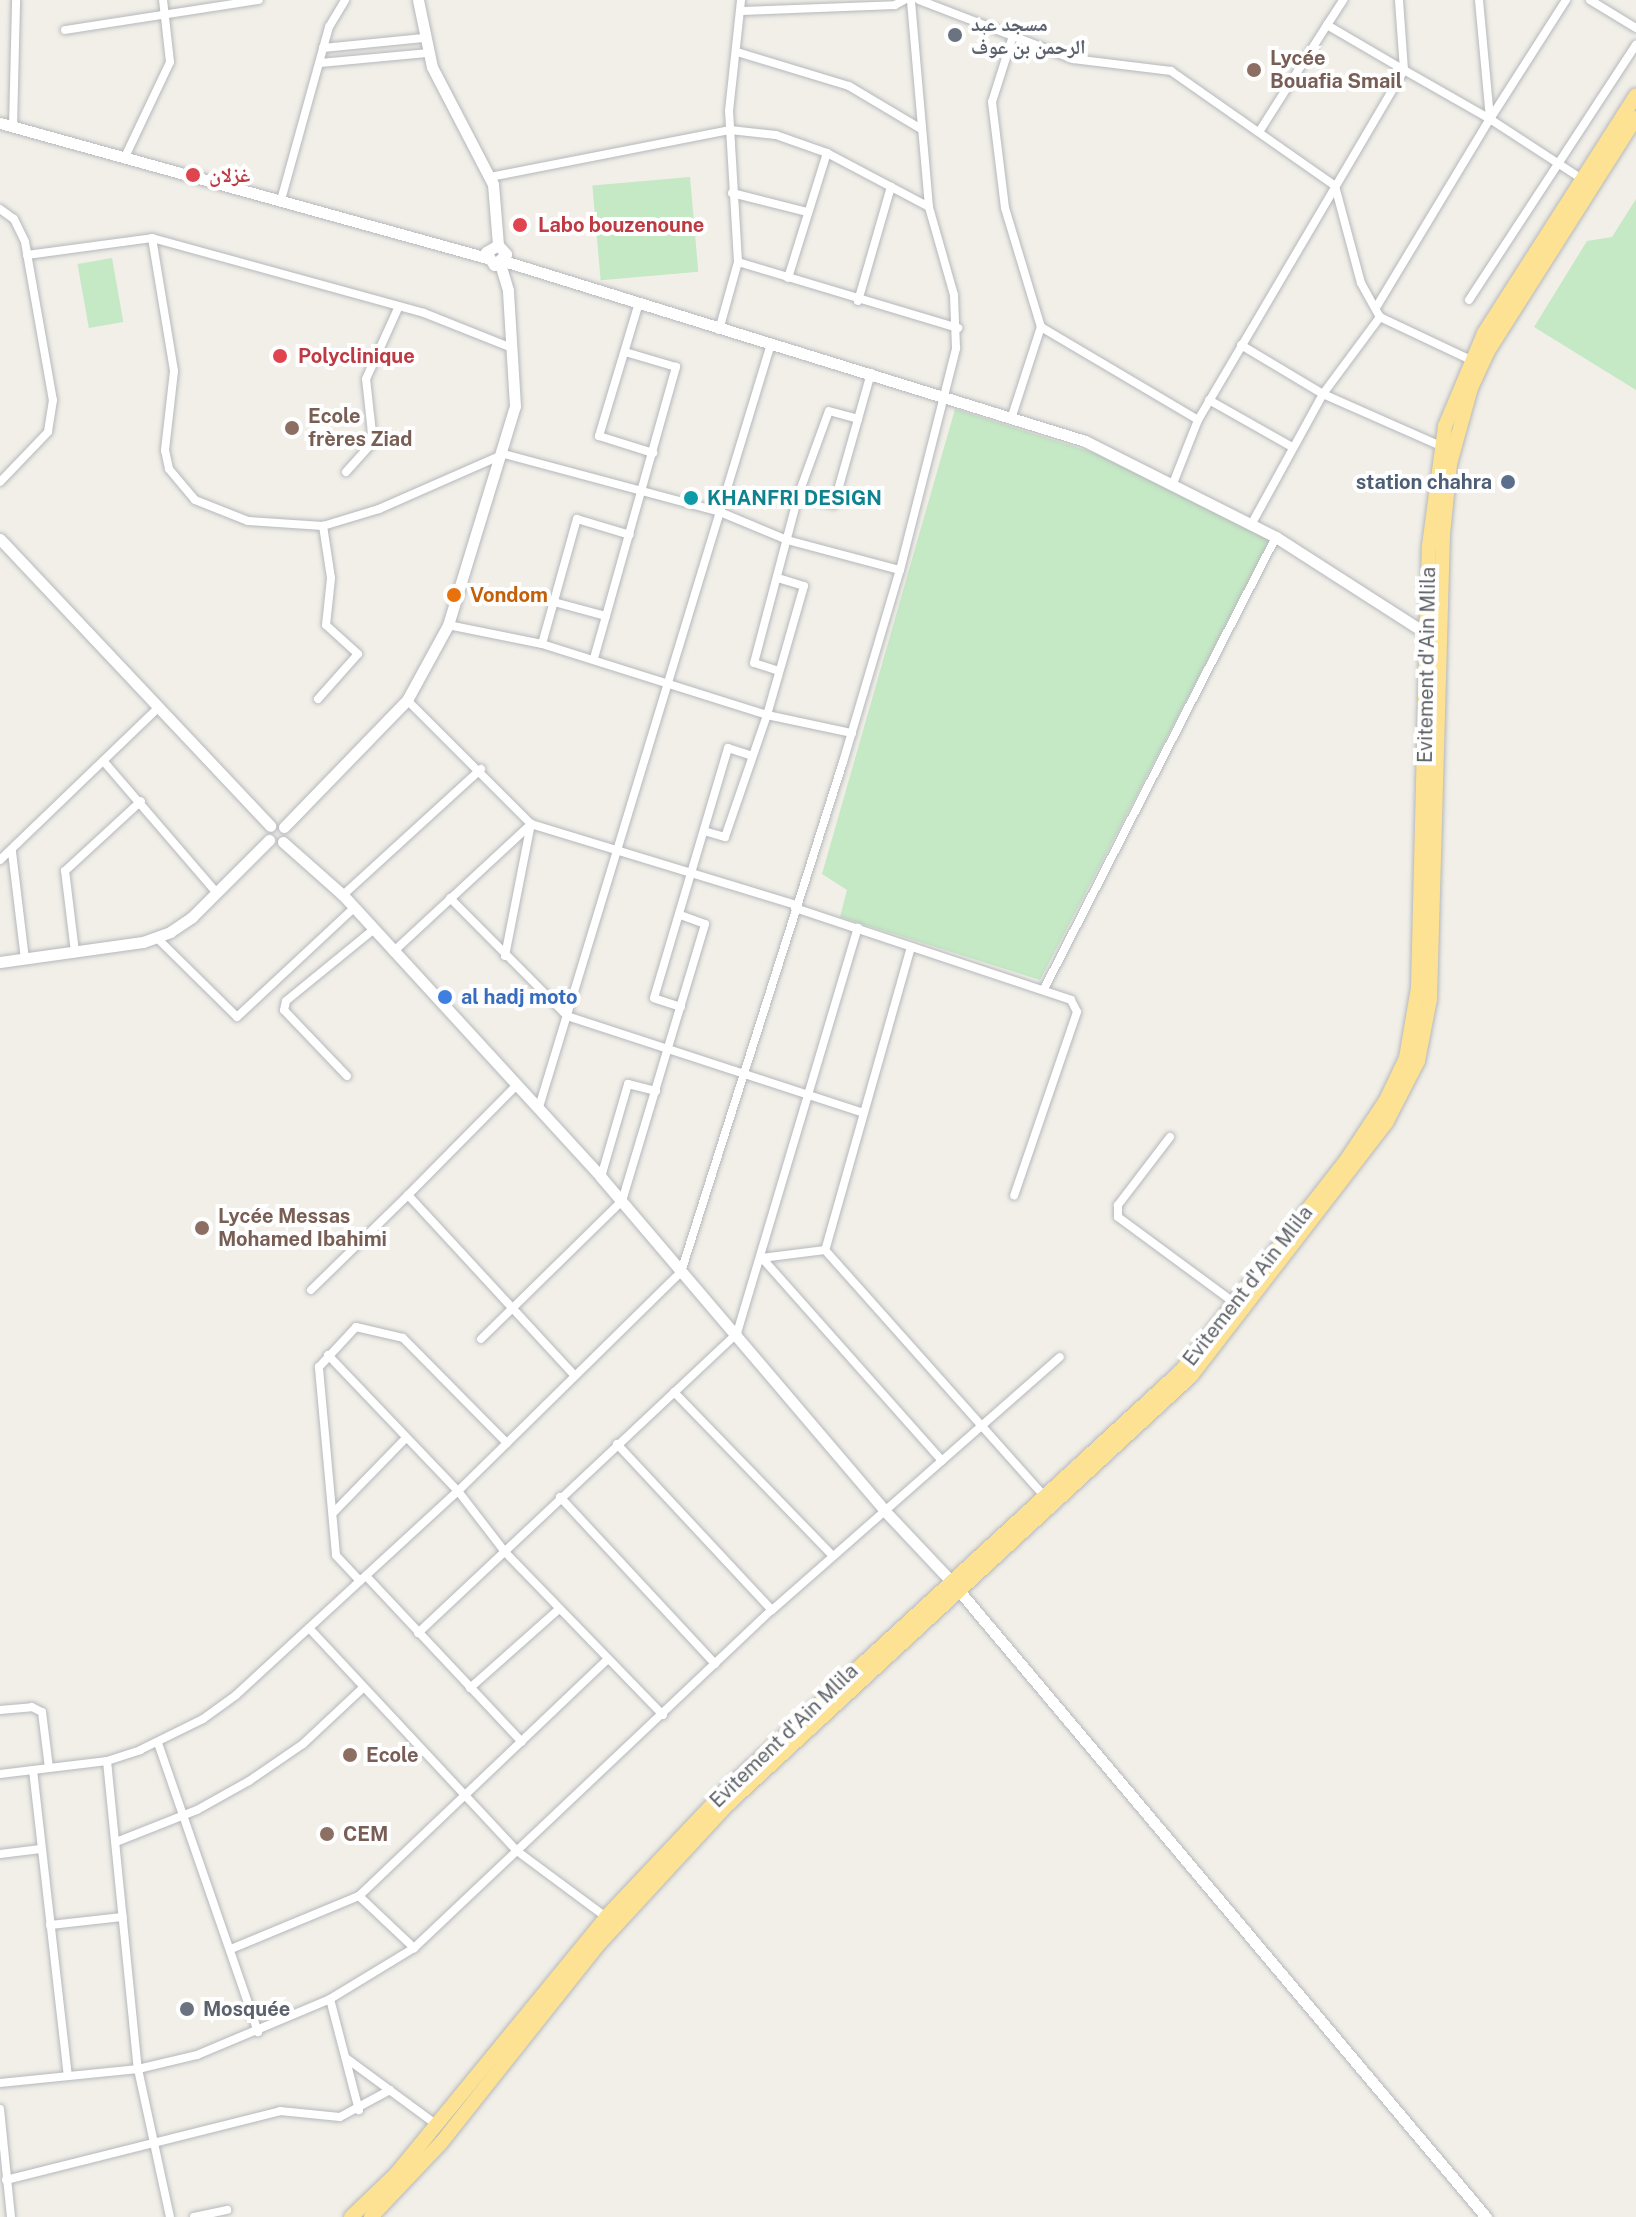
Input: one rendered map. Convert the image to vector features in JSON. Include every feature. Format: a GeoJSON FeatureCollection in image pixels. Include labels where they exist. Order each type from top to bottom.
{"type":"FeatureCollection","features":[{"type":"Feature","properties":{"kind":"highway","name":"Evitement d'Ain Mlila"},"geometry":{"type":"LineString","coordinates":[[351,2217],[437,2125],[606,1917],[729,1787],[953,1585],[1134,1435],[1191,1376],[1359,1163],[1405,1090],[1418,1061],[1430,999],[1431,509],[1441,446],[1469,359],[1636,95]]}},
{"type":"Feature","properties":{"kind":"highway","name":"Evitement d'Ain Mlila"},"geometry":{"type":"LineString","coordinates":[[371,2217],[441,2143],[558,1992],[680,1853],[953,1585],[1181,1371],[1232,1301],[1347,1159],[1386,1100],[1406,1058],[1418,988],[1433,636],[1445,496],[1471,388],[1527,286],[1636,118]]}},
{"type":"Feature","properties":{"kind":"street"},"geometry":{"type":"LineString","coordinates":[[13,127],[16,0]]}},
{"type":"Feature","properties":{"kind":"street"},"geometry":{"type":"LineString","coordinates":[[124,159],[170,62],[163,0]]}},
{"type":"Feature","properties":{"kind":"street"},"geometry":{"type":"LineString","coordinates":[[65,30],[259,0]]}},
{"type":"Feature","properties":{"kind":"street"},"geometry":{"type":"LineString","coordinates":[[281,200],[323,48],[345,0]]}},
{"type":"Feature","properties":{"kind":"street"},"geometry":{"type":"LineString","coordinates":[[283,842],[284,827],[407,700],[448,625],[504,454],[515,398],[508,290],[502,263],[506,251],[498,245],[490,177],[427,53],[418,0]]}},
{"type":"Feature","properties":{"kind":"street"},"geometry":{"type":"LineString","coordinates":[[719,330],[738,262],[730,130],[741,0]]}},
{"type":"Feature","properties":{"kind":"street"},"geometry":{"type":"LineString","coordinates":[[742,11],[844,3],[895,5],[904,0]]}},
{"type":"Feature","properties":{"kind":"street"},"geometry":{"type":"LineString","coordinates":[[0,1774],[107,1761],[158,1743],[236,1695],[458,1491],[681,1272],[852,733],[900,570],[958,328],[929,207],[911,0]]}},
{"type":"Feature","properties":{"kind":"street"},"geometry":{"type":"LineString","coordinates":[[919,0],[1012,39],[1073,59],[1171,71],[1335,186],[1361,283],[1377,306],[1380,317],[1469,359]]}},
{"type":"Feature","properties":{"kind":"street"},"geometry":{"type":"LineString","coordinates":[[1259,132],[1343,0]]}},
{"type":"Feature","properties":{"kind":"street"},"geometry":{"type":"LineString","coordinates":[[1172,486],[1209,400],[1404,70],[1399,0]]}},
{"type":"Feature","properties":{"kind":"street"},"geometry":{"type":"LineString","coordinates":[[1479,0],[1490,119]]}},
{"type":"Feature","properties":{"kind":"street"},"geometry":{"type":"LineString","coordinates":[[1377,306],[1566,0]]}},
{"type":"Feature","properties":{"kind":"street"},"geometry":{"type":"LineString","coordinates":[[1590,0],[1636,28]]}},
{"type":"Feature","properties":{"kind":"street"},"geometry":{"type":"LineString","coordinates":[[1327,25],[1490,119],[1582,179]]}},
{"type":"Feature","properties":{"kind":"street"},"geometry":{"type":"LineString","coordinates":[[323,48],[424,38]]}},
{"type":"Feature","properties":{"kind":"street"},"geometry":{"type":"LineString","coordinates":[[1012,39],[992,102],[1005,208],[1041,327],[1012,416]]}},
{"type":"Feature","properties":{"kind":"street"},"geometry":{"type":"LineString","coordinates":[[1469,300],[1561,164],[1636,45]]}},
{"type":"Feature","properties":{"kind":"street"},"geometry":{"type":"LineString","coordinates":[[737,52],[849,86],[921,129]]}},
{"type":"Feature","properties":{"kind":"street"},"geometry":{"type":"LineString","coordinates":[[320,63],[427,53]]}},
{"type":"Feature","properties":{"kind":"street"},"geometry":{"type":"LineString","coordinates":[[0,123],[487,258],[638,306],[942,394],[1085,441],[1276,537],[1433,636]]}},
{"type":"Feature","properties":{"kind":"street"},"geometry":{"type":"LineString","coordinates":[[490,177],[730,130],[776,135],[827,153],[929,207]]}},
{"type":"Feature","properties":{"kind":"street"},"geometry":{"type":"LineString","coordinates":[[788,278],[827,153]]}},
{"type":"Feature","properties":{"kind":"street"},"geometry":{"type":"LineString","coordinates":[[858,301],[891,187]]}},
{"type":"Feature","properties":{"kind":"street"},"geometry":{"type":"LineString","coordinates":[[732,193],[807,212]]}},
{"type":"Feature","properties":{"kind":"street"},"geometry":{"type":"LineString","coordinates":[[0,209],[14,219],[27,255],[52,409],[48,432],[0,482]]}},
{"type":"Feature","properties":{"kind":"street"},"geometry":{"type":"LineString","coordinates":[[27,255],[152,238],[399,306],[512,348]]}},
{"type":"Feature","properties":{"kind":"street"},"geometry":{"type":"LineString","coordinates":[[152,238],[174,371],[165,450],[169,469],[195,500],[233,516],[276,526],[323,526],[379,509],[504,454],[720,512],[787,540],[900,570]]}},
{"type":"Feature","properties":{"kind":"street"},"geometry":{"type":"LineString","coordinates":[[487,258],[487,249],[498,245]]}},
{"type":"Feature","properties":{"kind":"street"},"geometry":{"type":"LineString","coordinates":[[738,262],[858,301],[958,328]]}},
{"type":"Feature","properties":{"kind":"street"},"geometry":{"type":"LineString","coordinates":[[346,472],[373,442],[366,379],[399,306]]}},
{"type":"Feature","properties":{"kind":"street"},"geometry":{"type":"LineString","coordinates":[[638,306],[599,436],[653,453]]}},
{"type":"Feature","properties":{"kind":"street"},"geometry":{"type":"LineString","coordinates":[[1251,525],[1323,394],[1380,317]]}},
{"type":"Feature","properties":{"kind":"street"},"geometry":{"type":"LineString","coordinates":[[1041,327],[1198,420]]}},
{"type":"Feature","properties":{"kind":"street"},"geometry":{"type":"LineString","coordinates":[[539,1107],[771,344]]}},
{"type":"Feature","properties":{"kind":"street"},"geometry":{"type":"LineString","coordinates":[[1241,345],[1323,394],[1441,446]]}},
{"type":"Feature","properties":{"kind":"street"},"geometry":{"type":"LineString","coordinates":[[594,658],[676,367],[625,352]]}},
{"type":"Feature","properties":{"kind":"street"},"geometry":{"type":"LineString","coordinates":[[798,496],[834,504],[871,373]]}},
{"type":"Feature","properties":{"kind":"street"},"geometry":{"type":"LineString","coordinates":[[1209,400],[1292,447]]}},
{"type":"Feature","properties":{"kind":"street"},"geometry":{"type":"LineString","coordinates":[[779,671],[754,663],[798,496],[829,411],[858,419]]}},
{"type":"Feature","properties":{"kind":"street"},"geometry":{"type":"LineString","coordinates":[[542,644],[577,519],[630,535]]}},
{"type":"Feature","properties":{"kind":"street"},"geometry":{"type":"LineString","coordinates":[[318,699],[358,654],[326,625],[331,578],[323,526]]}},
{"type":"Feature","properties":{"kind":"street"},"geometry":{"type":"LineString","coordinates":[[1045,987],[1276,537]]}},
{"type":"Feature","properties":{"kind":"street"},"geometry":{"type":"LineString","coordinates":[[0,539],[270,826],[284,827]]}},
{"type":"Feature","properties":{"kind":"street"},"geometry":{"type":"LineString","coordinates":[[704,831],[725,837],[750,755],[767,715],[804,586],[778,578]]}},
{"type":"Feature","properties":{"kind":"street"},"geometry":{"type":"LineString","coordinates":[[554,602],[606,616]]}},
{"type":"Feature","properties":{"kind":"street"},"geometry":{"type":"LineString","coordinates":[[448,625],[542,644],[767,715],[852,733]]}},
{"type":"Feature","properties":{"kind":"street"},"geometry":{"type":"LineString","coordinates":[[407,700],[481,769],[531,824],[692,871],[911,947],[1045,987],[1071,1000],[1077,1012],[1014,1196]]}},
{"type":"Feature","properties":{"kind":"street"},"geometry":{"type":"LineString","coordinates":[[0,860],[105,763],[158,708]]}},
{"type":"Feature","properties":{"kind":"street"},"geometry":{"type":"LineString","coordinates":[[681,1007],[654,998],[728,748],[750,755]]}},
{"type":"Feature","properties":{"kind":"street"},"geometry":{"type":"LineString","coordinates":[[105,763],[141,801],[217,893]]}},
{"type":"Feature","properties":{"kind":"street"},"geometry":{"type":"LineString","coordinates":[[343,895],[481,769]]}},
{"type":"Feature","properties":{"kind":"street"},"geometry":{"type":"LineString","coordinates":[[75,952],[65,871],[141,801]]}},
{"type":"Feature","properties":{"kind":"street"},"geometry":{"type":"LineString","coordinates":[[393,952],[531,824]]}},
{"type":"Feature","properties":{"kind":"street"},"geometry":{"type":"LineString","coordinates":[[505,956],[531,824]]}},
{"type":"Feature","properties":{"kind":"street"},"geometry":{"type":"LineString","coordinates":[[0,962],[157,938],[182,925],[217,893],[269,840],[270,826]]}},
{"type":"Feature","properties":{"kind":"street"},"geometry":{"type":"LineString","coordinates":[[269,840],[283,842],[343,895],[601,1177],[737,1333],[884,1510],[953,1585],[1486,2217]]}},
{"type":"Feature","properties":{"kind":"street"},"geometry":{"type":"LineString","coordinates":[[12,852],[25,959]]}},
{"type":"Feature","properties":{"kind":"street"},"geometry":{"type":"LineString","coordinates":[[450,898],[567,1016],[741,1076],[861,1112]]}},
{"type":"Feature","properties":{"kind":"street"},"geometry":{"type":"LineString","coordinates":[[157,938],[237,1017],[354,908]]}},
{"type":"Feature","properties":{"kind":"street"},"geometry":{"type":"LineString","coordinates":[[481,1339],[622,1201],[705,924],[680,915]]}},
{"type":"Feature","properties":{"kind":"street"},"geometry":{"type":"LineString","coordinates":[[418,1633],[737,1333],[762,1258],[807,1094],[858,928]]}},
{"type":"Feature","properties":{"kind":"street"},"geometry":{"type":"LineString","coordinates":[[347,1076],[284,1010],[286,1001],[373,930]]}},
{"type":"Feature","properties":{"kind":"street"},"geometry":{"type":"LineString","coordinates":[[825,1250],[861,1112],[911,947]]}},
{"type":"Feature","properties":{"kind":"street"},"geometry":{"type":"LineString","coordinates":[[601,1177],[628,1084],[656,1091]]}},
{"type":"Feature","properties":{"kind":"street"},"geometry":{"type":"LineString","coordinates":[[311,1290],[516,1086]]}},
{"type":"Feature","properties":{"kind":"street"},"geometry":{"type":"LineString","coordinates":[[1170,1137],[1118,1205],[1118,1217],[1232,1301]]}},
{"type":"Feature","properties":{"kind":"street"},"geometry":{"type":"LineString","coordinates":[[408,1195],[575,1376]]}},
{"type":"Feature","properties":{"kind":"street"},"geometry":{"type":"LineString","coordinates":[[762,1258],[825,1250]]}},
{"type":"Feature","properties":{"kind":"street"},"geometry":{"type":"LineString","coordinates":[[825,1250],[1045,1497]]}},
{"type":"Feature","properties":{"kind":"street"},"geometry":{"type":"LineString","coordinates":[[762,1258],[942,1461]]}},
{"type":"Feature","properties":{"kind":"street"},"geometry":{"type":"LineString","coordinates":[[507,1443],[403,1338],[356,1327],[319,1367],[336,1555],[418,1633],[522,1742]]}},
{"type":"Feature","properties":{"kind":"street"},"geometry":{"type":"LineString","coordinates":[[328,1355],[458,1491],[505,1552],[663,1715]]}},
{"type":"Feature","properties":{"kind":"street"},"geometry":{"type":"LineString","coordinates":[[0,2083],[138,2069],[258,2032],[330,1999],[414,1948],[832,1555],[1060,1357]]}},
{"type":"Feature","properties":{"kind":"street"},"geometry":{"type":"LineString","coordinates":[[674,1392],[832,1555]]}},
{"type":"Feature","properties":{"kind":"street"},"geometry":{"type":"LineString","coordinates":[[333,1513],[406,1438]]}},
{"type":"Feature","properties":{"kind":"street"},"geometry":{"type":"LineString","coordinates":[[617,1444],[772,1610]]}},
{"type":"Feature","properties":{"kind":"street"},"geometry":{"type":"LineString","coordinates":[[560,1497],[715,1664]]}},
{"type":"Feature","properties":{"kind":"street"},"geometry":{"type":"LineString","coordinates":[[470,1688],[559,1609]]}},
{"type":"Feature","properties":{"kind":"street"},"geometry":{"type":"LineString","coordinates":[[309,1628],[517,1851],[606,1917]]}},
{"type":"Feature","properties":{"kind":"street"},"geometry":{"type":"LineString","coordinates":[[231,1949],[359,1896],[607,1660]]}},
{"type":"Feature","properties":{"kind":"street"},"geometry":{"type":"LineString","coordinates":[[116,1842],[185,1815],[275,1764],[364,1687]]}},
{"type":"Feature","properties":{"kind":"street"},"geometry":{"type":"LineString","coordinates":[[0,1710],[32,1707],[42,1712],[49,1768]]}},
{"type":"Feature","properties":{"kind":"street"},"geometry":{"type":"LineString","coordinates":[[158,1743],[258,2032]]}},
{"type":"Feature","properties":{"kind":"street"},"geometry":{"type":"LineString","coordinates":[[107,1761],[138,2069],[170,2217]]}},
{"type":"Feature","properties":{"kind":"street"},"geometry":{"type":"LineString","coordinates":[[33,1770],[68,2076]]}},
{"type":"Feature","properties":{"kind":"street"},"geometry":{"type":"LineString","coordinates":[[0,1854],[41,1849]]}},
{"type":"Feature","properties":{"kind":"street"},"geometry":{"type":"LineString","coordinates":[[359,1896],[414,1948]]}},
{"type":"Feature","properties":{"kind":"street"},"geometry":{"type":"LineString","coordinates":[[50,1925],[123,1917]]}},
{"type":"Feature","properties":{"kind":"street"},"geometry":{"type":"LineString","coordinates":[[330,1999],[359,2110]]}},
{"type":"Feature","properties":{"kind":"street"},"geometry":{"type":"LineString","coordinates":[[345,2058],[437,2125]]}},
{"type":"Feature","properties":{"kind":"street"},"geometry":{"type":"LineString","coordinates":[[6,2180],[280,2111],[340,2117],[359,2110],[390,2090]]}},
{"type":"Feature","properties":{"kind":"street"},"geometry":{"type":"LineString","coordinates":[[0,2109],[11,2217]]}},
{"type":"Feature","properties":{"kind":"street"},"geometry":{"type":"LineString","coordinates":[[194,2217],[227,2210]]}},
{"type":"Feature","properties":{"kind":"green space"},"geometry":{"type":"Polygon","coordinates":[[[690,177],[698,272],[601,280],[592,186],[690,177]]]}},
{"type":"Feature","properties":{"kind":"green space"},"geometry":{"type":"Polygon","coordinates":[[[1636,199],[1636,390],[1534,327],[1587,241],[1612,237],[1636,199]]]}},
{"type":"Feature","properties":{"kind":"green space"},"geometry":{"type":"Polygon","coordinates":[[[112,258],[123,322],[89,328],[78,264],[112,258]]]}},
{"type":"Feature","properties":{"kind":"green space"},"geometry":{"type":"Polygon","coordinates":[[[955,409],[1095,453],[1270,540],[1040,980],[840,917],[847,890],[822,874],[955,409]]]}},
{"type":"Feature","properties":{"kind":"place","name":"مسجد عبد الرحمن بن عوف"},"geometry":{"type":"Point","coordinates":[955,35]}},
{"type":"Feature","properties":{"kind":"place","name":"Lycée Bouafia Smail"},"geometry":{"type":"Point","coordinates":[1254,70]}},
{"type":"Feature","properties":{"kind":"place","name":"غزلان"},"geometry":{"type":"Point","coordinates":[193,175]}},
{"type":"Feature","properties":{"kind":"place","name":"Labo bouzenoune"},"geometry":{"type":"Point","coordinates":[520,225]}},
{"type":"Feature","properties":{"kind":"place","name":"Polyclinique"},"geometry":{"type":"Point","coordinates":[280,356]}},
{"type":"Feature","properties":{"kind":"place","name":"Ecole frères Ziad"},"geometry":{"type":"Point","coordinates":[292,428]}},
{"type":"Feature","properties":{"kind":"place","name":"station chahra"},"geometry":{"type":"Point","coordinates":[1508,482]}},
{"type":"Feature","properties":{"kind":"place","name":"KHANFRI DESIGN"},"geometry":{"type":"Point","coordinates":[691,498]}},
{"type":"Feature","properties":{"kind":"place","name":"Vondom"},"geometry":{"type":"Point","coordinates":[454,595]}},
{"type":"Feature","properties":{"kind":"place","name":"al hadj moto"},"geometry":{"type":"Point","coordinates":[445,997]}},
{"type":"Feature","properties":{"kind":"place","name":"Lycée Messas Mohamed Ibahimi"},"geometry":{"type":"Point","coordinates":[202,1228]}},
{"type":"Feature","properties":{"kind":"place","name":"Ecole"},"geometry":{"type":"Point","coordinates":[350,1755]}},
{"type":"Feature","properties":{"kind":"place","name":"CEM"},"geometry":{"type":"Point","coordinates":[327,1834]}},
{"type":"Feature","properties":{"kind":"place","name":"Mosquée"},"geometry":{"type":"Point","coordinates":[187,2009]}}]}
